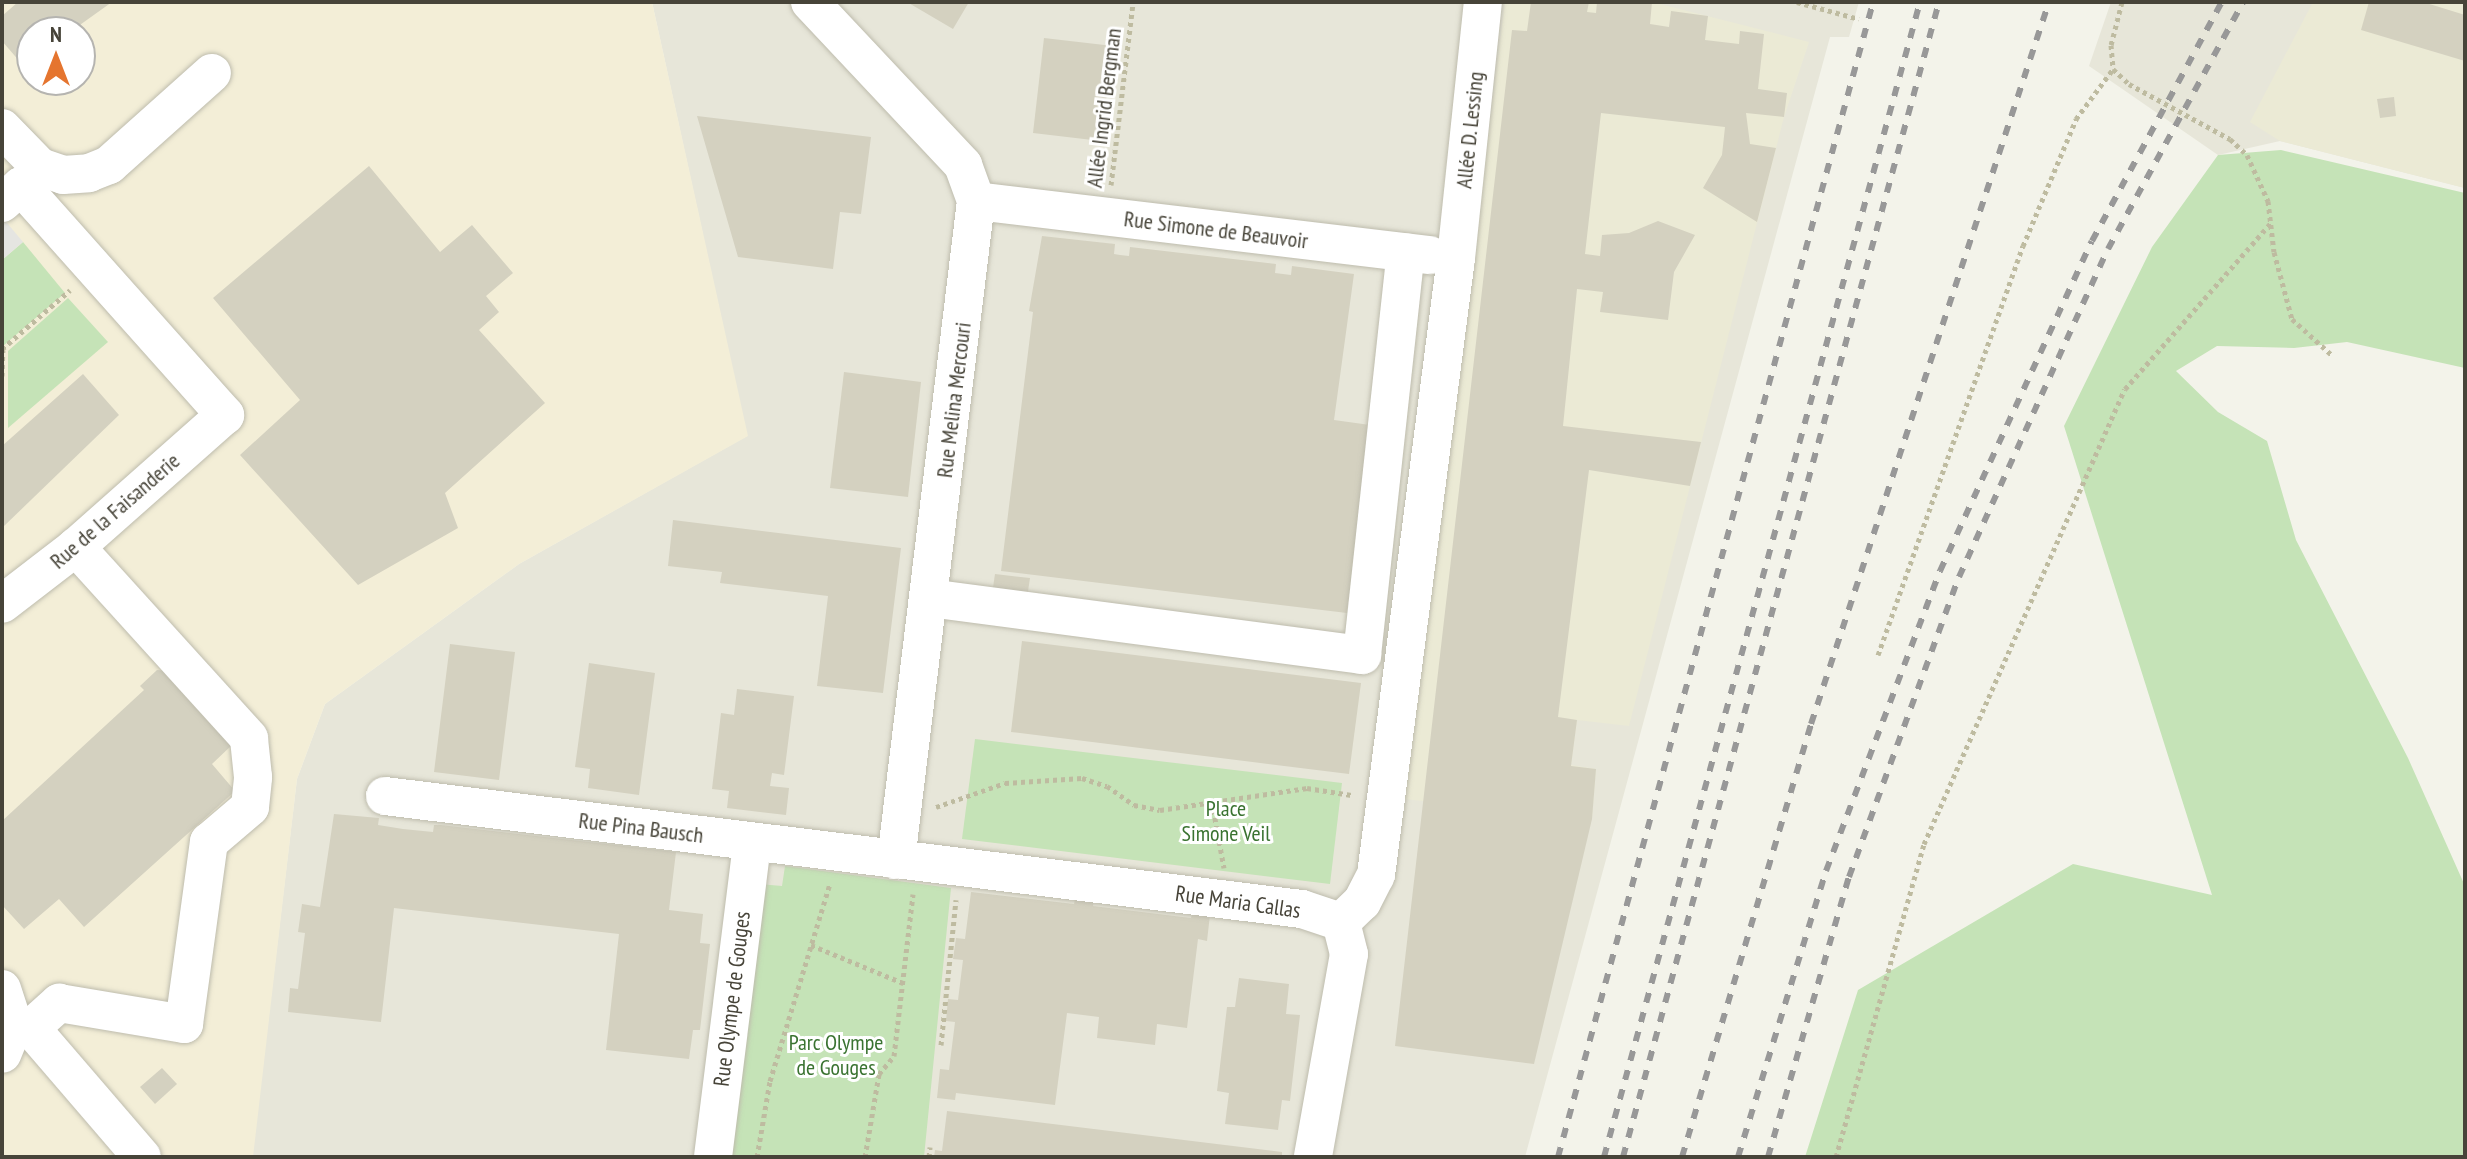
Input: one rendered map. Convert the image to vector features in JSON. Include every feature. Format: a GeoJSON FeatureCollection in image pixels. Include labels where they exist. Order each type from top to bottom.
{"type":"FeatureCollection","features":[{"type":"Feature","properties":{"kind":"street","name":"Rue Melina Mercouri"},"geometry":{"type":"LineString","coordinates":[[810,2],[963,165],[976,201],[903,804],[906,861]]}},
{"type":"Feature","properties":{"kind":"street","name":"Allée D. Lessing"},"geometry":{"type":"LineString","coordinates":[[1341,922],[1362,902],[1376,875],[1456,258],[1483,2]]}},
{"type":"Feature","properties":{"kind":"street"},"geometry":{"type":"LineString","coordinates":[[21,185],[63,175],[89,173],[109,165],[212,73]]}},
{"type":"Feature","properties":{"kind":"street"},"geometry":{"type":"LineString","coordinates":[[2,128],[21,185],[95,269]]}},
{"type":"Feature","properties":{"kind":"street","name":"Rue Simone de Beauvoir"},"geometry":{"type":"LineString","coordinates":[[976,201],[1456,258]]}},
{"type":"Feature","properties":{"kind":"street"},"geometry":{"type":"LineString","coordinates":[[929,598],[1362,655],[1406,252]]}},
{"type":"Feature","properties":{"kind":"street","name":"Rue de la Faisanderie"},"geometry":{"type":"LineString","coordinates":[[2,604],[76,547],[225,415],[95,269]]}},
{"type":"Feature","properties":{"kind":"street"},"geometry":{"type":"LineString","coordinates":[[16,1036],[59,1003],[184,1024],[209,842],[250,807],[253,777],[249,738],[234,716],[76,547]]}},
{"type":"Feature","properties":{"kind":"street","name":"Rue Pina Bausch"},"geometry":{"type":"LineString","coordinates":[[385,796],[906,861]]}},
{"type":"Feature","properties":{"kind":"street","name":"Rue Olympe de Gouges"},"geometry":{"type":"LineString","coordinates":[[713,1157],[752,842]]}},
{"type":"Feature","properties":{"kind":"street","name":"Rue Maria Callas"},"geometry":{"type":"LineString","coordinates":[[906,861],[1302,909],[1341,922]]}},
{"type":"Feature","properties":{"kind":"street"},"geometry":{"type":"LineString","coordinates":[[1313,1157],[1349,954],[1341,922]]}},
{"type":"Feature","properties":{"kind":"street"},"geometry":{"type":"LineString","coordinates":[[2,989],[16,1036],[142,1157]]}},
{"type":"Feature","properties":{"kind":"path","name":"Allée Ingrid Bergman"},"geometry":{"type":"LineString","coordinates":[[1108,218],[1133,2]]}},
{"type":"Feature","properties":{"kind":"path"},"geometry":{"type":"LineString","coordinates":[[1797,2],[1859,19]]}},
{"type":"Feature","properties":{"kind":"path"},"geometry":{"type":"LineString","coordinates":[[1878,655],[2023,246],[2076,119],[2113,69],[2111,45],[2122,2]]}},
{"type":"Feature","properties":{"kind":"path"},"geometry":{"type":"LineString","coordinates":[[2113,69],[2129,84],[2230,139],[2247,155],[2268,201],[2292,319],[2333,356]]}},
{"type":"Feature","properties":{"kind":"path"},"geometry":{"type":"LineString","coordinates":[[1836,1157],[1924,844],[2125,389],[2271,223]]}},
{"type":"Feature","properties":{"kind":"path"},"geometry":{"type":"LineString","coordinates":[[2,376],[2,349],[95,269]]}},
{"type":"Feature","properties":{"kind":"path"},"geometry":{"type":"LineString","coordinates":[[903,804],[935,807],[1005,783],[1082,778],[1107,786],[1134,805],[1160,810],[1307,788],[1385,801]]}},
{"type":"Feature","properties":{"kind":"path"},"geometry":{"type":"LineString","coordinates":[[1212,802],[1225,856],[1220,900]]}},
{"type":"Feature","properties":{"kind":"path"},"geometry":{"type":"LineString","coordinates":[[757,1157],[770,1081],[838,853]]}},
{"type":"Feature","properties":{"kind":"path"},"geometry":{"type":"LineString","coordinates":[[865,1157],[879,1074],[894,1056],[903,983],[906,861]]}},
{"type":"Feature","properties":{"kind":"path"},"geometry":{"type":"LineString","coordinates":[[941,1045],[959,867]]}},
{"type":"Feature","properties":{"kind":"path"},"geometry":{"type":"LineString","coordinates":[[811,945],[903,983]]}},
{"type":"Feature","properties":{"kind":"path"},"geometry":{"type":"LineString","coordinates":[[929,1157],[930,1147]]}},
{"type":"Feature","properties":{"kind":"shaded area"},"geometry":{"type":"Polygon","coordinates":[[[2,2],[652,2],[748,436],[519,564],[325,704],[297,779],[253,1157],[2,1157],[2,2]]]}},
{"type":"Feature","properties":{"kind":"shaded area"},"geometry":{"type":"Polygon","coordinates":[[[652,2],[1859,2],[1849,37],[1830,37],[1525,1157],[252,1157],[297,779],[325,704],[519,564],[747,436],[652,2]]]}},
{"type":"Feature","properties":{"kind":"shaded area"},"geometry":{"type":"Polygon","coordinates":[[[1505,2],[1652,2],[1809,42],[1784,117],[1629,726],[1577,720],[1571,765],[1596,769],[1592,819],[1404,799],[1505,2]]]}},
{"type":"Feature","properties":{"kind":"shaded area"},"geometry":{"type":"Polygon","coordinates":[[[2111,2],[2465,2],[2465,188],[2280,141],[2218,155],[2089,66],[2111,2]]]}},
{"type":"Feature","properties":{"kind":"shaded area"},"geometry":{"type":"Polygon","coordinates":[[[2313,2],[2465,2],[2465,188],[2280,141],[2250,122],[2313,2]]]}},
{"type":"Feature","properties":{"kind":"shaded area"},"geometry":{"type":"Polygon","coordinates":[[[2,217],[23,242],[2,260],[2,217]]]}},
{"type":"Feature","properties":{"kind":"green space"},"geometry":{"type":"Polygon","coordinates":[[[2281,150],[2465,193],[2465,368],[2347,342],[2294,348],[2217,346],[2176,371],[2218,412],[2267,441],[2296,540],[2408,758],[2465,886],[2465,1157],[1805,1157],[1858,990],[2073,864],[2212,895],[2064,426],[2152,247],[2218,155],[2281,150]]]}},
{"type":"Feature","properties":{"kind":"green space"},"geometry":{"type":"Polygon","coordinates":[[[23,242],[65,293],[3,346],[2,260],[23,242]]]}},
{"type":"Feature","properties":{"kind":"green space"},"geometry":{"type":"Polygon","coordinates":[[[68,298],[108,342],[8,428],[8,351],[68,298]]]}},
{"type":"Feature","properties":{"kind":"green space","name":"Place Simone Veil"},"geometry":{"type":"Polygon","coordinates":[[[975,739],[1342,783],[1330,884],[962,839],[975,739]]]}},
{"type":"Feature","properties":{"kind":"green space","name":"Parc Olympe de Gouges"},"geometry":{"type":"Polygon","coordinates":[[[785,866],[951,888],[924,1157],[726,1157],[758,884],[782,886],[785,866]]]}},
{"type":"Feature","properties":{"kind":"building"},"geometry":{"type":"Polygon","coordinates":[[[18,2],[112,2],[92,16],[16,16],[16,57],[2,41],[2,16],[18,2]]]}},
{"type":"Feature","properties":{"kind":"building"},"geometry":{"type":"Polygon","coordinates":[[[907,2],[969,2],[953,29],[907,2]]]}},
{"type":"Feature","properties":{"kind":"building"},"geometry":{"type":"Polygon","coordinates":[[[1531,2],[1589,2],[1587,12],[1596,13],[1597,2],[1652,2],[1650,24],[1669,27],[1671,11],[1708,16],[1705,40],[1739,44],[1740,31],[1764,34],[1758,89],[1787,93],[1784,117],[1746,113],[1750,144],[1776,148],[1757,222],[1703,188],[1722,155],[1725,127],[1601,113],[1585,254],[1600,256],[1602,235],[1629,233],[1658,221],[1695,235],[1674,272],[1668,320],[1600,312],[1603,292],[1577,289],[1563,426],[1701,442],[1690,486],[1589,470],[1558,717],[1577,720],[1571,766],[1596,769],[1592,819],[1534,1064],[1395,1046],[1512,30],[1527,31],[1531,2]]]}},
{"type":"Feature","properties":{"kind":"building"},"geometry":{"type":"Polygon","coordinates":[[[2369,2],[2423,2],[2465,15],[2465,61],[2361,30],[2369,2]]]}},
{"type":"Feature","properties":{"kind":"building"},"geometry":{"type":"Polygon","coordinates":[[[1044,38],[1113,46],[1101,141],[1033,133],[1044,38]]]}},
{"type":"Feature","properties":{"kind":"building"},"geometry":{"type":"Polygon","coordinates":[[[2394,97],[2396,116],[2380,118],[2377,99],[2394,97]]]}},
{"type":"Feature","properties":{"kind":"building"},"geometry":{"type":"Polygon","coordinates":[[[697,116],[871,137],[861,214],[840,212],[833,269],[738,257],[697,116]]]}},
{"type":"Feature","properties":{"kind":"building"},"geometry":{"type":"Polygon","coordinates":[[[369,166],[440,252],[472,225],[513,273],[486,296],[499,312],[479,330],[545,403],[445,493],[458,528],[358,585],[240,455],[300,400],[213,298],[369,166]]]}},
{"type":"Feature","properties":{"kind":"building"},"geometry":{"type":"Polygon","coordinates":[[[1042,236],[1115,244],[1114,254],[1120,255],[1129,256],[1130,247],[1276,264],[1275,273],[1291,275],[1292,266],[1354,274],[1334,420],[1370,425],[1347,613],[1001,571],[1033,312],[1029,311],[1042,236]]]}},
{"type":"Feature","properties":{"kind":"building"},"geometry":{"type":"Polygon","coordinates":[[[844,372],[921,382],[908,497],[830,488],[844,372]]]}},
{"type":"Feature","properties":{"kind":"building"},"geometry":{"type":"Polygon","coordinates":[[[83,374],[119,415],[2,528],[2,446],[83,374]]]}},
{"type":"Feature","properties":{"kind":"building"},"geometry":{"type":"Polygon","coordinates":[[[673,520],[901,548],[883,693],[817,686],[828,596],[720,583],[722,572],[668,566],[673,520]]]}},
{"type":"Feature","properties":{"kind":"building"},"geometry":{"type":"Polygon","coordinates":[[[995,574],[1030,578],[1027,598],[992,594],[995,574]]]}},
{"type":"Feature","properties":{"kind":"building"},"geometry":{"type":"Polygon","coordinates":[[[1022,641],[1361,683],[1349,774],[1011,732],[1022,641]]]}},
{"type":"Feature","properties":{"kind":"building"},"geometry":{"type":"Polygon","coordinates":[[[450,644],[515,652],[499,780],[434,772],[450,644]]]}},
{"type":"Feature","properties":{"kind":"building"},"geometry":{"type":"Polygon","coordinates":[[[589,663],[655,673],[639,795],[588,788],[590,769],[575,767],[589,663]]]}},
{"type":"Feature","properties":{"kind":"building"},"geometry":{"type":"Polygon","coordinates":[[[157,670],[167,671],[232,745],[212,764],[235,791],[84,927],[59,899],[24,929],[2,905],[2,821],[144,690],[140,686],[157,670]]]}},
{"type":"Feature","properties":{"kind":"building"},"geometry":{"type":"Polygon","coordinates":[[[737,689],[794,696],[784,775],[772,773],[770,786],[789,788],[786,815],[727,808],[729,791],[712,789],[721,713],[734,715],[737,689]]]}},
{"type":"Feature","properties":{"kind":"building"},"geometry":{"type":"Polygon","coordinates":[[[334,814],[379,818],[378,825],[403,829],[433,832],[434,825],[441,825],[676,852],[669,910],[703,914],[700,943],[710,944],[700,1030],[693,1030],[689,1059],[606,1050],[619,934],[394,908],[381,1022],[288,1012],[290,988],[298,989],[305,933],[298,932],[302,904],[320,907],[334,814]]]}},
{"type":"Feature","properties":{"kind":"building"},"geometry":{"type":"Polygon","coordinates":[[[971,892],[1074,904],[1075,899],[1094,901],[1093,906],[1191,918],[1192,913],[1210,915],[1207,941],[1198,939],[1187,1028],[1157,1024],[1155,1045],[1097,1038],[1099,1017],[1067,1013],[1055,1105],[956,1093],[955,1100],[937,1098],[940,1069],[949,1070],[955,1022],[946,1021],[948,999],[958,1000],[963,960],[953,959],[956,938],[965,939],[971,892]]]}},
{"type":"Feature","properties":{"kind":"building"},"geometry":{"type":"Polygon","coordinates":[[[1239,978],[1289,984],[1286,1014],[1300,1015],[1290,1101],[1282,1100],[1278,1130],[1225,1124],[1229,1093],[1217,1091],[1227,1007],[1235,1007],[1239,978]]]}},
{"type":"Feature","properties":{"kind":"building"},"geometry":{"type":"Polygon","coordinates":[[[162,1068],[177,1084],[155,1104],[140,1087],[162,1068]]]}},
{"type":"Feature","properties":{"kind":"building"},"geometry":{"type":"Polygon","coordinates":[[[947,1111],[1282,1152],[1282,1157],[934,1157],[935,1150],[942,1151],[947,1111]]]}},
{"type":"Feature","properties":{"kind":"railway"},"geometry":{"type":"LineString","coordinates":[[1558,1157],[1873,2]]}},
{"type":"Feature","properties":{"kind":"railway"},"geometry":{"type":"LineString","coordinates":[[1604,1157],[1920,2]]}},
{"type":"Feature","properties":{"kind":"railway"},"geometry":{"type":"LineString","coordinates":[[1623,1157],[1939,2]]}},
{"type":"Feature","properties":{"kind":"railway"},"geometry":{"type":"LineString","coordinates":[[1682,1157],[1811,724],[2049,2]]}},
{"type":"Feature","properties":{"kind":"railway"},"geometry":{"type":"LineString","coordinates":[[1738,1157],[1826,871],[1940,571],[2092,241],[2222,2]]}},
{"type":"Feature","properties":{"kind":"railway"},"geometry":{"type":"LineString","coordinates":[[1768,1157],[1849,877],[1959,577],[2108,249],[2243,2]]}}]}
